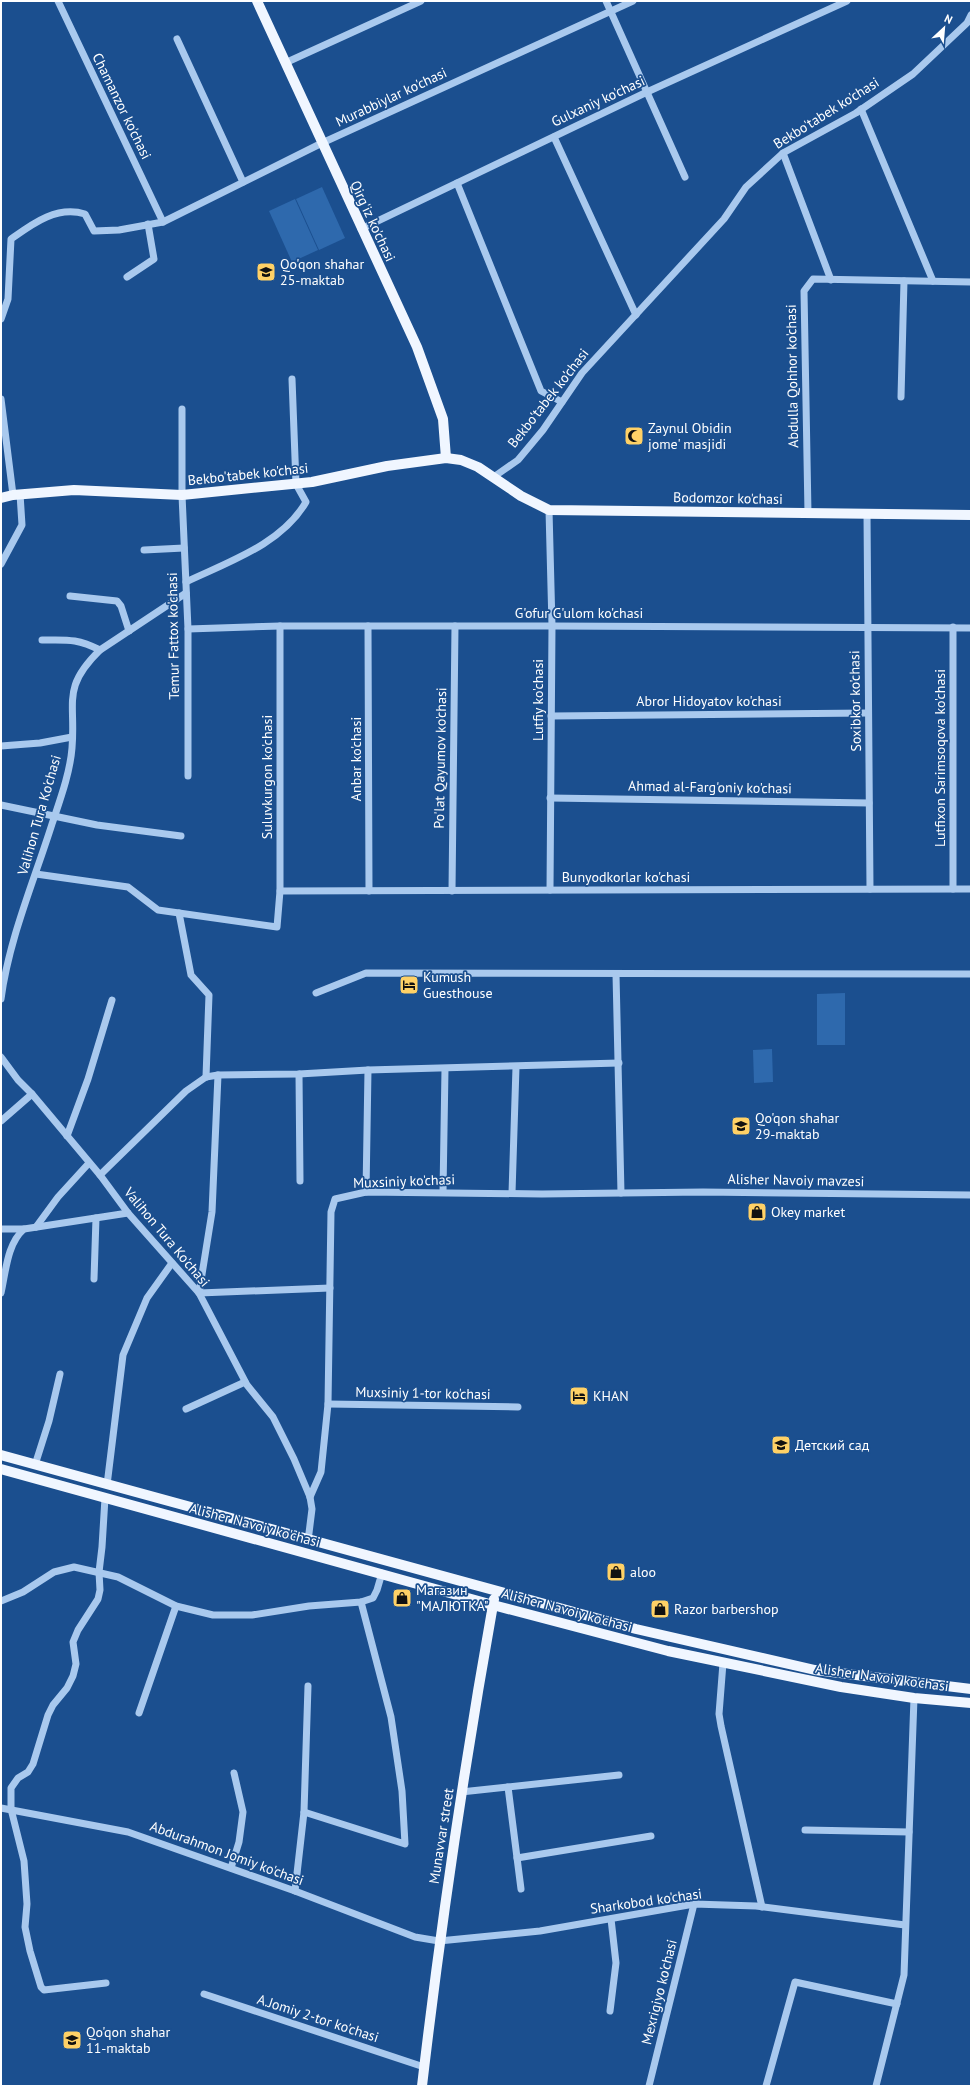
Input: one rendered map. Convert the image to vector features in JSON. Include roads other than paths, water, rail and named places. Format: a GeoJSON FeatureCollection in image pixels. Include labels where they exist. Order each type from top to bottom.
{"type":"FeatureCollection","features":[{"type":"Feature","properties":{"kind":"main road","name":"Qirg'iz ko'chasi"},"geometry":{"type":"LineString","coordinates":[[257,1],[361,229],[417,347],[443,419],[446,458]]}},
{"type":"Feature","properties":{"kind":"main road","name":"Bekbo'tabek ko'chasi"},"geometry":{"type":"LineString","coordinates":[[1,498],[16,494],[74,490],[182,496],[312,482],[387,466],[446,458],[461,460],[495,476]]}},
{"type":"Feature","properties":{"kind":"main road","name":"Bodomzor ko'chasi"},"geometry":{"type":"LineString","coordinates":[[495,476],[521,496],[549,510],[971,515]]}},
{"type":"Feature","properties":{"kind":"main road","name":"Alisher Navoiy ko'chasi"},"geometry":{"type":"LineString","coordinates":[[1,1455],[308,1541],[636,1629],[815,1670],[971,1689]]}},
{"type":"Feature","properties":{"kind":"main road","name":"Alisher Navoiy ko'chasi"},"geometry":{"type":"LineString","coordinates":[[1,1468],[105,1498],[382,1573],[493,1606],[668,1651],[841,1687],[914,1698],[971,1703]]}},
{"type":"Feature","properties":{"kind":"main road","name":"Munavvar street"},"geometry":{"type":"LineString","coordinates":[[422,2086],[439,1941],[461,1792],[496,1591]]}},
{"type":"Feature","properties":{"kind":"street","name":"Chamanzor ko'chasi"},"geometry":{"type":"LineString","coordinates":[[58,1],[163,222]]}},
{"type":"Feature","properties":{"kind":"street"},"geometry":{"type":"LineString","coordinates":[[285,63],[421,1]]}},
{"type":"Feature","properties":{"kind":"street"},"geometry":{"type":"LineString","coordinates":[[606,1],[685,176]]}},
{"type":"Feature","properties":{"kind":"street","name":"Murabbiylar ko'chasi"},"geometry":{"type":"LineString","coordinates":[[1,319],[8,299],[11,239],[39,220],[66,211],[85,214],[94,230],[119,230],[163,222],[322,143],[633,1]]}},
{"type":"Feature","properties":{"kind":"street","name":"Gulxaniy ko'chasi"},"geometry":{"type":"LineString","coordinates":[[361,229],[647,92],[847,1]]}},
{"type":"Feature","properties":{"kind":"street","name":"Bekbo'tabek ko'chasi"},"geometry":{"type":"LineString","coordinates":[[495,476],[518,460],[543,430],[582,373],[724,219],[746,187],[783,153],[861,109],[913,74],[967,23],[971,15]]}},
{"type":"Feature","properties":{"kind":"street"},"geometry":{"type":"LineString","coordinates":[[177,39],[243,182]]}},
{"type":"Feature","properties":{"kind":"street"},"geometry":{"type":"LineString","coordinates":[[861,109],[933,281]]}},
{"type":"Feature","properties":{"kind":"street"},"geometry":{"type":"LineString","coordinates":[[554,136],[636,315]]}},
{"type":"Feature","properties":{"kind":"street"},"geometry":{"type":"LineString","coordinates":[[783,153],[831,280]]}},
{"type":"Feature","properties":{"kind":"street"},"geometry":{"type":"LineString","coordinates":[[457,183],[541,391],[562,402]]}},
{"type":"Feature","properties":{"kind":"street"},"geometry":{"type":"LineString","coordinates":[[127,277],[154,259],[148,224]]}},
{"type":"Feature","properties":{"kind":"street","name":"Abdulla Qohhor ko'chasi"},"geometry":{"type":"LineString","coordinates":[[808,513],[804,291],[812,280],[971,282]]}},
{"type":"Feature","properties":{"kind":"street"},"geometry":{"type":"LineString","coordinates":[[901,397],[904,281]]}},
{"type":"Feature","properties":{"kind":"street"},"geometry":{"type":"LineString","coordinates":[[186,582],[250,551],[274,537],[301,512],[306,502],[296,484],[292,379]]}},
{"type":"Feature","properties":{"kind":"street"},"geometry":{"type":"LineString","coordinates":[[1,399],[22,525],[1,564]]}},
{"type":"Feature","properties":{"kind":"street","name":"Temur Fattox ko'chasi"},"geometry":{"type":"LineString","coordinates":[[182,409],[182,496],[188,629],[188,776]]}},
{"type":"Feature","properties":{"kind":"street","name":"Lutfiy ko'chasi"},"geometry":{"type":"LineString","coordinates":[[549,510],[552,626],[550,890]]}},
{"type":"Feature","properties":{"kind":"street","name":"Soxibkor ko'chasi"},"geometry":{"type":"LineString","coordinates":[[867,514],[870,889]]}},
{"type":"Feature","properties":{"kind":"street"},"geometry":{"type":"LineString","coordinates":[[144,550],[184,548]]}},
{"type":"Feature","properties":{"kind":"street","name":"Valihon Tura Ko'chasi"},"geometry":{"type":"LineString","coordinates":[[1,999],[2,977],[55,816],[72,748],[71,698],[77,680],[88,662],[100,650],[186,593]]}},
{"type":"Feature","properties":{"kind":"street"},"geometry":{"type":"LineString","coordinates":[[70,596],[117,601],[129,631]]}},
{"type":"Feature","properties":{"kind":"street","name":"G'ofur G'ulom ko'chasi"},"geometry":{"type":"LineString","coordinates":[[188,629],[280,626],[867,626],[971,628]]}},
{"type":"Feature","properties":{"kind":"street","name":"Suluvkurgon ko'chasi"},"geometry":{"type":"LineString","coordinates":[[179,913],[277,927],[280,891],[280,626]]}},
{"type":"Feature","properties":{"kind":"street","name":"Anbar ko'chasi"},"geometry":{"type":"LineString","coordinates":[[368,626],[369,891]]}},
{"type":"Feature","properties":{"kind":"street","name":"Po'lat Qayumov ko'chasi"},"geometry":{"type":"LineString","coordinates":[[452,891],[455,626]]}},
{"type":"Feature","properties":{"kind":"street","name":"Lutfixon Sarimsoqova ko'chasi"},"geometry":{"type":"LineString","coordinates":[[953,627],[953,889]]}},
{"type":"Feature","properties":{"kind":"street"},"geometry":{"type":"LineString","coordinates":[[42,640],[75,640],[100,650]]}},
{"type":"Feature","properties":{"kind":"street","name":"Abror Hidoyatov ko'chasi"},"geometry":{"type":"LineString","coordinates":[[551,716],[868,713]]}},
{"type":"Feature","properties":{"kind":"street"},"geometry":{"type":"LineString","coordinates":[[1,746],[40,743],[72,737]]}},
{"type":"Feature","properties":{"kind":"street","name":"Ahmad al-Farg'oniy ko'chasi"},"geometry":{"type":"LineString","coordinates":[[550,798],[869,802]]}},
{"type":"Feature","properties":{"kind":"street"},"geometry":{"type":"LineString","coordinates":[[1,806],[97,825],[181,836]]}},
{"type":"Feature","properties":{"kind":"street"},"geometry":{"type":"LineString","coordinates":[[36,874],[128,887],[158,910],[179,913],[191,975],[209,995],[206,1078]]}},
{"type":"Feature","properties":{"kind":"street","name":"Bunyodkorlar ko'chasi"},"geometry":{"type":"LineString","coordinates":[[280,891],[971,889]]}},
{"type":"Feature","properties":{"kind":"street"},"geometry":{"type":"LineString","coordinates":[[316,993],[366,973],[971,974]]}},
{"type":"Feature","properties":{"kind":"street"},"geometry":{"type":"LineString","coordinates":[[616,974],[621,1193]]}},
{"type":"Feature","properties":{"kind":"street"},"geometry":{"type":"LineString","coordinates":[[67,1136],[88,1079],[112,1000]]}},
{"type":"Feature","properties":{"kind":"street","name":"Valihon Tura Ko'chasi"},"geometry":{"type":"LineString","coordinates":[[1,1057],[18,1080],[32,1094],[100,1175],[128,1213],[199,1293],[245,1382],[273,1417],[310,1497],[312,1509],[308,1541]]}},
{"type":"Feature","properties":{"kind":"street"},"geometry":{"type":"LineString","coordinates":[[100,1175],[186,1091],[206,1078],[218,1075],[298,1074],[368,1070],[619,1063]]}},
{"type":"Feature","properties":{"kind":"street"},"geometry":{"type":"LineString","coordinates":[[512,1193],[516,1067]]}},
{"type":"Feature","properties":{"kind":"street"},"geometry":{"type":"LineString","coordinates":[[443,1192],[445,1069]]}},
{"type":"Feature","properties":{"kind":"street"},"geometry":{"type":"LineString","coordinates":[[366,1192],[368,1070]]}},
{"type":"Feature","properties":{"kind":"street"},"geometry":{"type":"LineString","coordinates":[[298,1074],[300,1181]]}},
{"type":"Feature","properties":{"kind":"street"},"geometry":{"type":"LineString","coordinates":[[218,1075],[212,1212],[199,1293],[330,1288]]}},
{"type":"Feature","properties":{"kind":"street"},"geometry":{"type":"LineString","coordinates":[[1,1121],[32,1094]]}},
{"type":"Feature","properties":{"kind":"street"},"geometry":{"type":"LineString","coordinates":[[36,1227],[58,1197],[89,1163]]}},
{"type":"Feature","properties":{"kind":"street","name":"Muxsiniy ko'chasi"},"geometry":{"type":"LineString","coordinates":[[310,1497],[321,1472],[328,1404],[331,1212],[335,1199],[366,1192],[621,1193]]}},
{"type":"Feature","properties":{"kind":"street","name":"Alisher Navoiy mavzesi"},"geometry":{"type":"LineString","coordinates":[[621,1193],[971,1195]]}},
{"type":"Feature","properties":{"kind":"street"},"geometry":{"type":"LineString","coordinates":[[1,1229],[24,1229],[128,1213]]}},
{"type":"Feature","properties":{"kind":"street"},"geometry":{"type":"LineString","coordinates":[[94,1279],[96,1218]]}},
{"type":"Feature","properties":{"kind":"street"},"geometry":{"type":"LineString","coordinates":[[1,1292],[11,1245],[16,1235],[24,1229]]}},
{"type":"Feature","properties":{"kind":"street"},"geometry":{"type":"LineString","coordinates":[[107,1485],[123,1355],[147,1298],[172,1263]]}},
{"type":"Feature","properties":{"kind":"street"},"geometry":{"type":"LineString","coordinates":[[36,1465],[49,1421],[60,1374]]}},
{"type":"Feature","properties":{"kind":"street"},"geometry":{"type":"LineString","coordinates":[[186,1409],[245,1382]]}},
{"type":"Feature","properties":{"kind":"street","name":"Muxsiniy 1-tor ko'chasi"},"geometry":{"type":"LineString","coordinates":[[328,1404],[518,1407]]}},
{"type":"Feature","properties":{"kind":"street"},"geometry":{"type":"LineString","coordinates":[[105,1498],[102,1547],[98,1572],[100,1590],[98,1599],[78,1630],[73,1642],[76,1664],[73,1676],[67,1688],[53,1705],[48,1715],[33,1764],[28,1772],[14,1783],[11,1788],[11,1810],[24,1861],[27,1904],[25,1928],[30,1951],[41,1986],[44,1990],[106,1983]]}},
{"type":"Feature","properties":{"kind":"street"},"geometry":{"type":"LineString","coordinates":[[1,1601],[23,1592],[54,1572],[74,1567],[118,1577],[176,1606],[213,1615],[252,1616],[310,1606],[361,1602],[373,1598],[382,1573]]}},
{"type":"Feature","properties":{"kind":"street"},"geometry":{"type":"LineString","coordinates":[[304,1812],[405,1844],[402,1791],[391,1717],[361,1602]]}},
{"type":"Feature","properties":{"kind":"street"},"geometry":{"type":"LineString","coordinates":[[139,1713],[176,1606]]}},
{"type":"Feature","properties":{"kind":"street"},"geometry":{"type":"LineString","coordinates":[[723,1663],[719,1714],[762,1907]]}},
{"type":"Feature","properties":{"kind":"street"},"geometry":{"type":"LineString","coordinates":[[295,1891],[304,1812],[308,1686]]}},
{"type":"Feature","properties":{"kind":"street"},"geometry":{"type":"LineString","coordinates":[[876,2086],[904,1975],[914,1698]]}},
{"type":"Feature","properties":{"kind":"street"},"geometry":{"type":"LineString","coordinates":[[231,1868],[239,1842],[243,1812],[234,1773]]}},
{"type":"Feature","properties":{"kind":"street"},"geometry":{"type":"LineString","coordinates":[[461,1792],[619,1775]]}},
{"type":"Feature","properties":{"kind":"street"},"geometry":{"type":"LineString","coordinates":[[508,1787],[521,1889]]}},
{"type":"Feature","properties":{"kind":"street","name":"Abdurahmon Jomiy ko'chasi"},"geometry":{"type":"LineString","coordinates":[[1,1808],[128,1832],[295,1891],[415,1937],[439,1941]]}},
{"type":"Feature","properties":{"kind":"street"},"geometry":{"type":"LineString","coordinates":[[805,1830],[908,1832]]}},
{"type":"Feature","properties":{"kind":"street"},"geometry":{"type":"LineString","coordinates":[[517,1858],[652,1836]]}},
{"type":"Feature","properties":{"kind":"street","name":"Sharkobod ko'chasi"},"geometry":{"type":"LineString","coordinates":[[439,1941],[540,1931],[694,1904],[762,1907],[905,1925]]}},
{"type":"Feature","properties":{"kind":"street","name":"Mexrigiyo ko'chasi"},"geometry":{"type":"LineString","coordinates":[[649,2086],[694,1904]]}},
{"type":"Feature","properties":{"kind":"street"},"geometry":{"type":"LineString","coordinates":[[610,2011],[616,1963],[611,1919]]}},
{"type":"Feature","properties":{"kind":"street"},"geometry":{"type":"LineString","coordinates":[[766,2086],[795,1982],[897,2004]]}},
{"type":"Feature","properties":{"kind":"street","name":"A.Jomiy 2-tor ko'chasi"},"geometry":{"type":"LineString","coordinates":[[204,1994],[424,2067]]}},
{"type":"Feature","properties":{"kind":"place","name":"Qo'qon shahar 25-maktab"},"geometry":{"type":"Point","coordinates":[266,272]}},
{"type":"Feature","properties":{"kind":"place","name":"Zaynul Obidin jome' masjidi"},"geometry":{"type":"Point","coordinates":[634,436]}},
{"type":"Feature","properties":{"kind":"place","name":"Kumush Guesthouse"},"geometry":{"type":"Point","coordinates":[409,985]}},
{"type":"Feature","properties":{"kind":"place","name":"Qo'qon shahar 29-maktab"},"geometry":{"type":"Point","coordinates":[741,1126]}},
{"type":"Feature","properties":{"kind":"place","name":"Okey market"},"geometry":{"type":"Point","coordinates":[757,1212]}},
{"type":"Feature","properties":{"kind":"place","name":"KHAN"},"geometry":{"type":"Point","coordinates":[579,1396]}},
{"type":"Feature","properties":{"kind":"place","name":"Детский сад"},"geometry":{"type":"Point","coordinates":[781,1445]}},
{"type":"Feature","properties":{"kind":"place","name":"aloo"},"geometry":{"type":"Point","coordinates":[616,1572]}},
{"type":"Feature","properties":{"kind":"place","name":"Магазин \"МАЛЮТКА\""},"geometry":{"type":"Point","coordinates":[402,1598]}},
{"type":"Feature","properties":{"kind":"place","name":"Razor barbershop"},"geometry":{"type":"Point","coordinates":[660,1609]}},
{"type":"Feature","properties":{"kind":"place","name":"Qo'qon shahar 11-maktab"},"geometry":{"type":"Point","coordinates":[72,2040]}}]}
